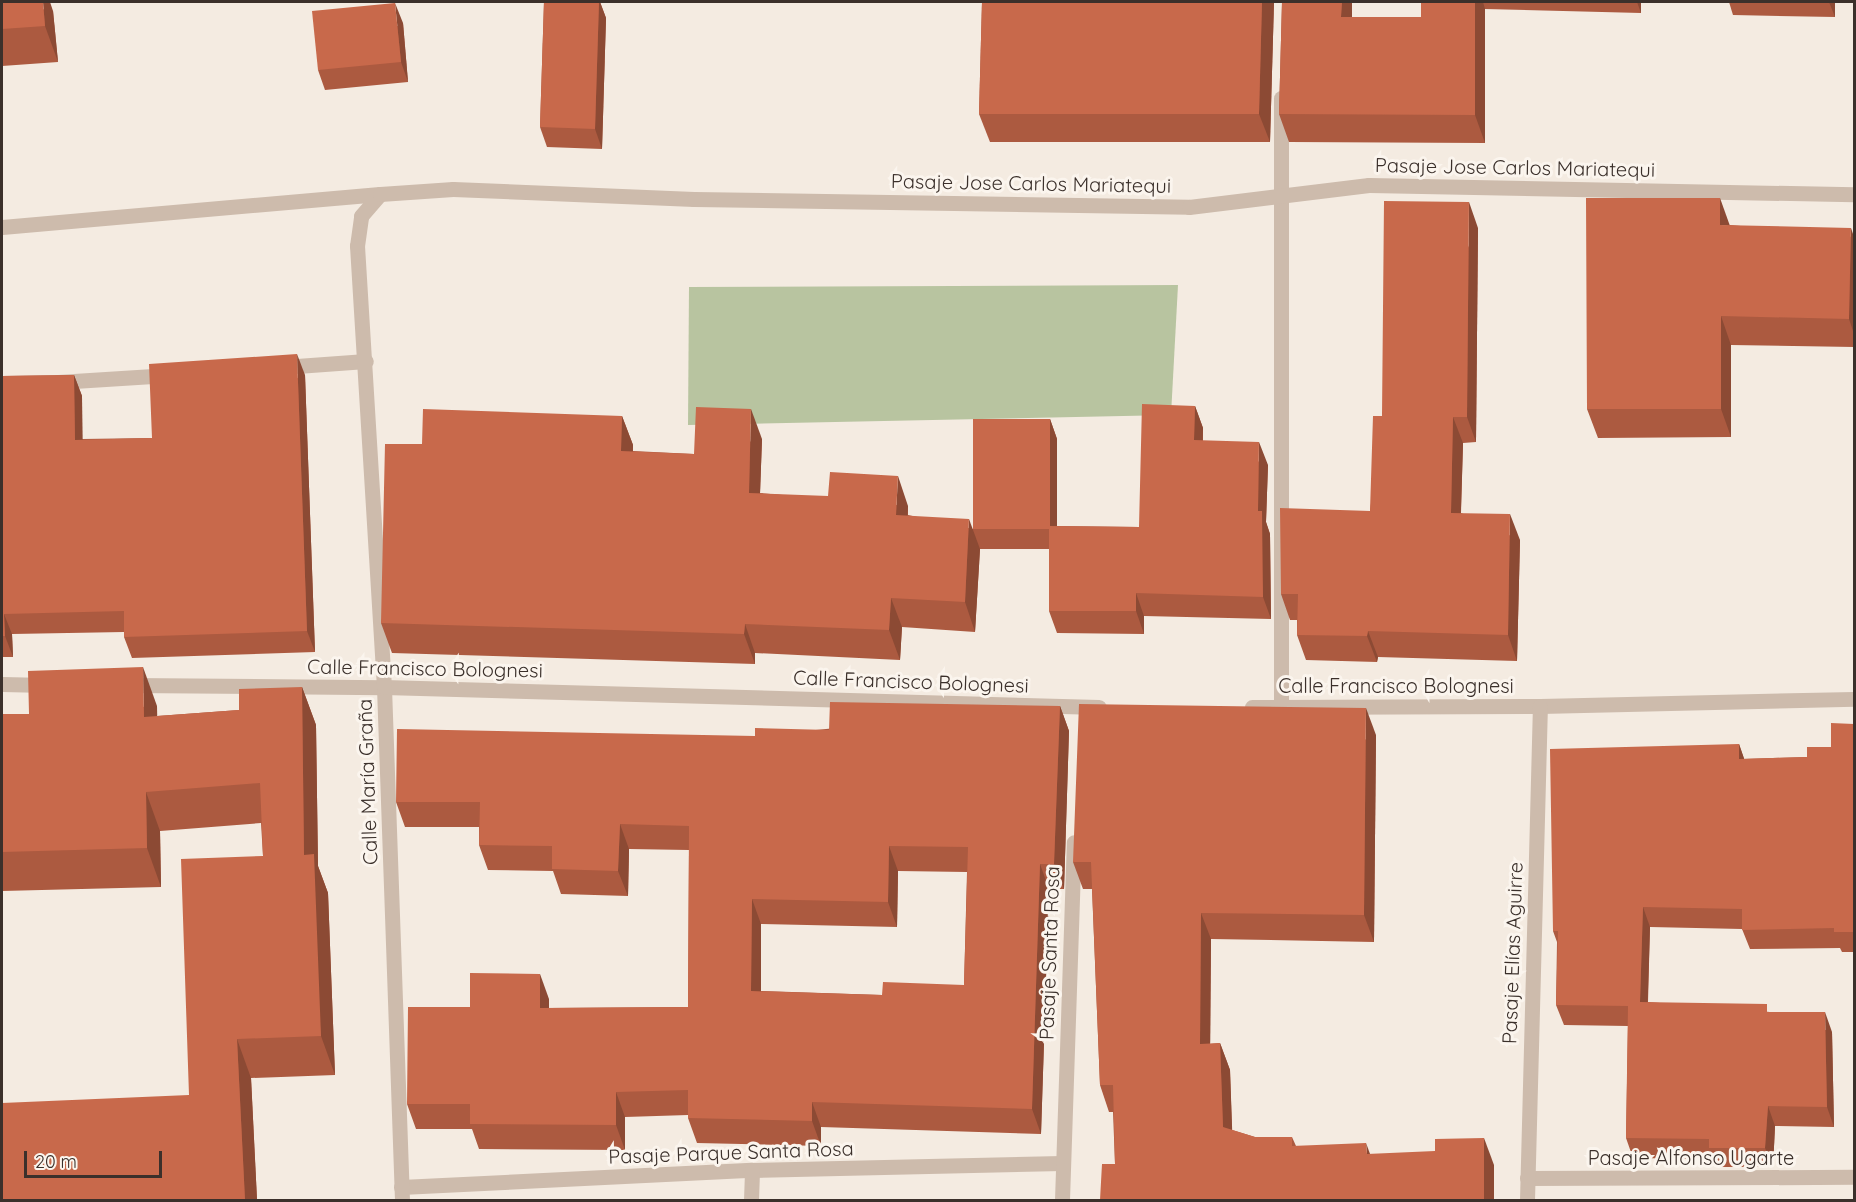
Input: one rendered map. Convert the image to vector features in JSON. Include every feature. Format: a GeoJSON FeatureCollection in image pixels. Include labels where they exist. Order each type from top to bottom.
{"type":"FeatureCollection","features":[{"type":"Feature","properties":{"kind":"street"},"geometry":{"type":"LineString","coordinates":[[1281,81],[1278,195],[1281,706]]}},
{"type":"Feature","properties":{"kind":"street","name":"Pasaje Jose Carlos Mariatequi"},"geometry":{"type":"LineString","coordinates":[[2,226],[453,189],[694,199],[1041,202],[1067,207],[1189,207],[1369,185],[1854,194]]}},
{"type":"Feature","properties":{"kind":"street"},"geometry":{"type":"LineString","coordinates":[[272,368],[366,361],[357,246],[361,216],[380,194]]}},
{"type":"Feature","properties":{"kind":"street","name":"Calle María Graña"},"geometry":{"type":"LineString","coordinates":[[366,361],[384,687],[401,1194]]}},
{"type":"Feature","properties":{"kind":"street"},"geometry":{"type":"LineString","coordinates":[[37,384],[190,373]]}},
{"type":"Feature","properties":{"kind":"street"},"geometry":{"type":"LineString","coordinates":[[2,684],[61,685]]}},
{"type":"Feature","properties":{"kind":"street","name":"Calle Francisco Bolognesi"},"geometry":{"type":"LineString","coordinates":[[109,685],[384,687],[1079,713],[1115,707]]}},
{"type":"Feature","properties":{"kind":"street","name":"Calle Francisco Bolognesi"},"geometry":{"type":"LineString","coordinates":[[1234,707],[1540,706],[1854,699]]}},
{"type":"Feature","properties":{"kind":"street","name":"Pasaje Elías Aguirre"},"geometry":{"type":"LineString","coordinates":[[1527,1200],[1540,706]]}},
{"type":"Feature","properties":{"kind":"street","name":"Pasaje Santa Rosa"},"geometry":{"type":"LineString","coordinates":[[1062,1200],[1075,824]]}},
{"type":"Feature","properties":{"kind":"street","name":"Pasaje Parque Santa Rosa"},"geometry":{"type":"LineString","coordinates":[[401,1194],[752,1170],[1062,1163]]}},
{"type":"Feature","properties":{"kind":"street"},"geometry":{"type":"LineString","coordinates":[[751,1200],[752,1170]]}},
{"type":"Feature","properties":{"kind":"street","name":"Pasaje Alfonso Ugarte"},"geometry":{"type":"LineString","coordinates":[[1527,1178],[1854,1178]]}},
{"type":"Feature","properties":{"kind":"green space"},"geometry":{"type":"Polygon","coordinates":[[[1178,285],[1171,415],[688,425],[689,287],[1178,285]]]}},
{"type":"Feature","properties":{"kind":"building"},"geometry":{"type":"Polygon","coordinates":[[[2,2],[43,2],[45,26],[2,29],[2,2]]]}},
{"type":"Feature","properties":{"kind":"building"},"geometry":{"type":"Polygon","coordinates":[[[544,2],[599,2],[595,129],[540,127],[544,2]]]}},
{"type":"Feature","properties":{"kind":"building"},"geometry":{"type":"Polygon","coordinates":[[[982,2],[1262,2],[1259,114],[979,114],[982,2]]]}},
{"type":"Feature","properties":{"kind":"building"},"geometry":{"type":"Polygon","coordinates":[[[1282,2],[1342,2],[1341,17],[1421,17],[1421,2],[1475,2],[1475,115],[1279,114],[1282,2]]]}},
{"type":"Feature","properties":{"kind":"building"},"geometry":{"type":"Polygon","coordinates":[[[395,3],[401,62],[318,70],[312,11],[395,3]]]}},
{"type":"Feature","properties":{"kind":"building"},"geometry":{"type":"Polygon","coordinates":[[[1586,198],[1720,198],[1720,225],[1851,228],[1849,319],[1721,316],[1721,409],[1587,409],[1586,198]]]}},
{"type":"Feature","properties":{"kind":"building"},"geometry":{"type":"Polygon","coordinates":[[[1384,201],[1469,202],[1467,417],[1453,417],[1451,513],[1510,514],[1508,635],[1368,631],[1367,636],[1297,635],[1298,594],[1281,594],[1280,508],[1370,511],[1373,416],[1382,416],[1384,201]]]}},
{"type":"Feature","properties":{"kind":"building"},"geometry":{"type":"Polygon","coordinates":[[[297,354],[307,631],[124,637],[124,611],[4,614],[5,636],[2,636],[2,376],[74,375],[75,440],[152,438],[149,364],[297,354]]]}},
{"type":"Feature","properties":{"kind":"building"},"geometry":{"type":"Polygon","coordinates":[[[1142,404],[1195,406],[1194,440],[1259,442],[1258,511],[1262,511],[1263,597],[1136,593],[1136,611],[1049,611],[1049,526],[1139,527],[1142,404]]]}},
{"type":"Feature","properties":{"kind":"building"},"geometry":{"type":"Polygon","coordinates":[[[696,407],[751,409],[749,493],[828,496],[830,472],[898,476],[896,515],[969,519],[965,602],[891,598],[889,630],[745,624],[744,634],[381,623],[385,444],[422,444],[423,409],[622,416],[621,451],[694,454],[696,407]]]}},
{"type":"Feature","properties":{"kind":"building"},"geometry":{"type":"Polygon","coordinates":[[[973,419],[1050,419],[1049,529],[973,529],[973,419]]]}},
{"type":"Feature","properties":{"kind":"building"},"geometry":{"type":"Polygon","coordinates":[[[143,667],[144,717],[239,710],[239,689],[302,687],[304,855],[314,854],[321,1036],[237,1039],[245,1200],[2,1200],[2,1103],[189,1095],[181,859],[263,856],[260,783],[146,792],[147,848],[2,852],[2,714],[29,714],[28,671],[143,667]]]}},
{"type":"Feature","properties":{"kind":"building"},"geometry":{"type":"Polygon","coordinates":[[[830,702],[1060,706],[1054,864],[1040,864],[1032,1109],[812,1102],[812,1121],[688,1118],[688,1090],[616,1092],[616,1125],[470,1124],[470,1104],[407,1104],[408,1007],[470,1007],[470,973],[540,974],[540,1008],[688,1007],[689,826],[620,824],[618,871],[552,869],[552,846],[479,845],[480,802],[396,802],[397,729],[755,736],[755,728],[829,730],[830,702]],[[889,846],[888,902],[752,899],[751,991],[882,995],[883,982],[964,985],[968,847],[889,846]]]}},
{"type":"Feature","properties":{"kind":"building"},"geometry":{"type":"Polygon","coordinates":[[[1079,704],[1366,708],[1364,915],[1201,913],[1200,1044],[1220,1043],[1223,1127],[1255,1137],[1292,1137],[1292,1146],[1366,1143],[1367,1154],[1435,1151],[1435,1139],[1484,1138],[1484,1200],[1100,1200],[1102,1164],[1115,1164],[1113,1085],[1100,1085],[1091,862],[1073,862],[1079,704]]]}},
{"type":"Feature","properties":{"kind":"building"},"geometry":{"type":"Polygon","coordinates":[[[1831,723],[1854,724],[1854,932],[1834,932],[1834,928],[1742,930],[1742,909],[1643,907],[1640,1002],[1767,1004],[1767,1012],[1825,1012],[1827,1107],[1768,1106],[1765,1148],[1709,1148],[1709,1139],[1626,1138],[1628,1006],[1556,1005],[1558,931],[1553,931],[1550,749],[1739,744],[1739,759],[1807,757],[1807,747],[1831,747],[1831,723]]]}}]}
